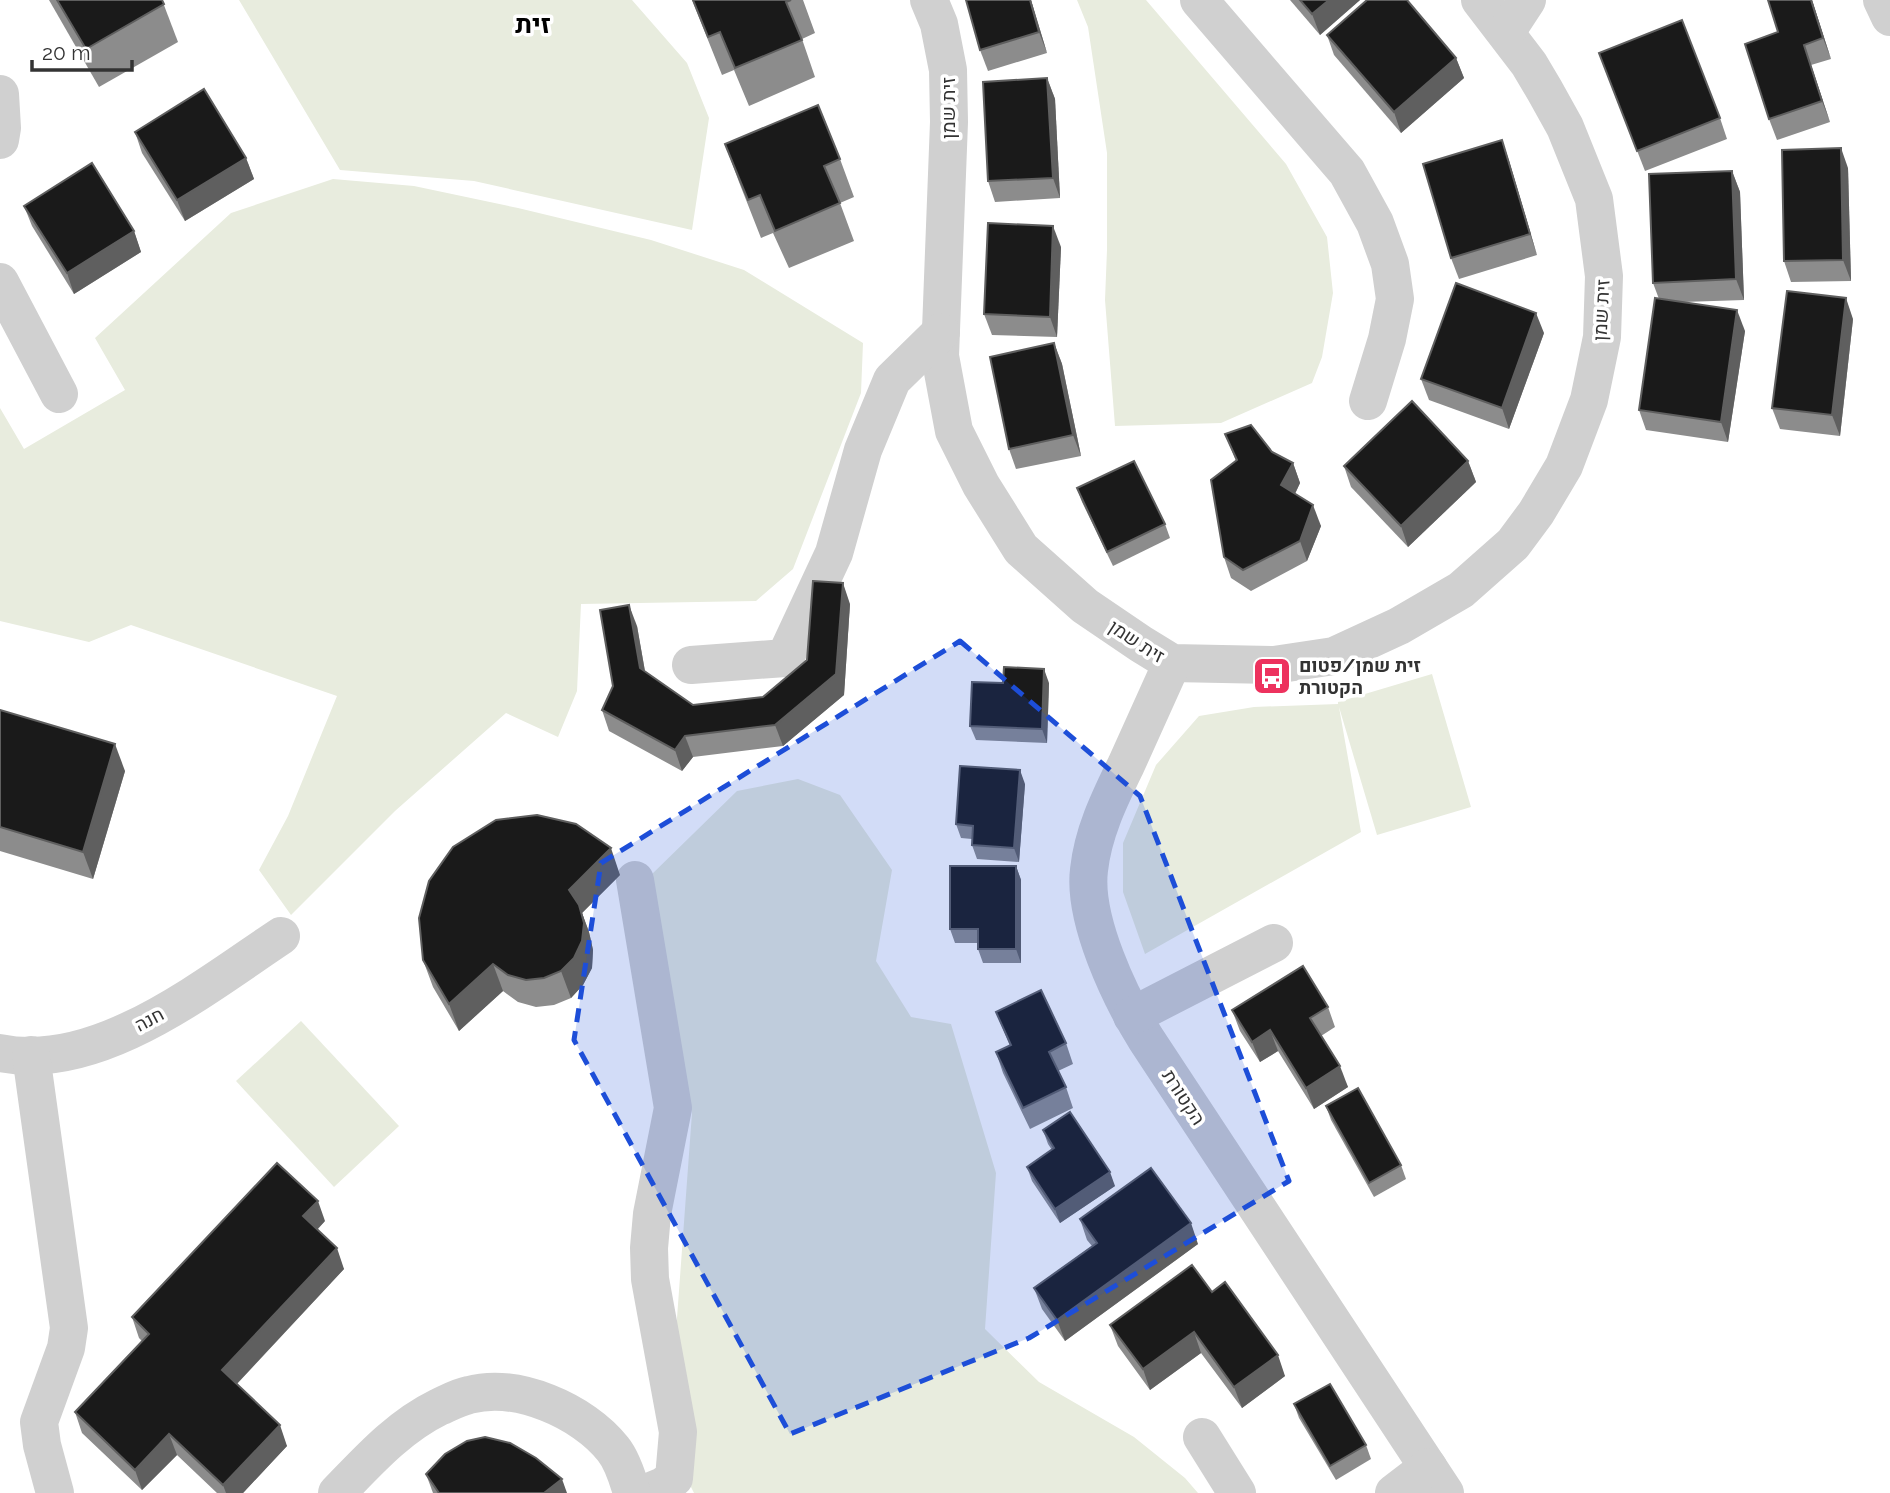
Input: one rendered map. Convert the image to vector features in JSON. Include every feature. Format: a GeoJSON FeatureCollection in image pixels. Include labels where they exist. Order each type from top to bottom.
{"type":"FeatureCollection","features":[{"type":"Feature","properties":{"kind":"street","name":"זית שמן"},"geometry":{"type":"LineString","coordinates":[[929,0],[939,24],[948,70],[949,122],[940,356],[954,431],[981,485],[1021,549],[1085,606],[1172,663],[1275,665],[1334,656],[1399,626],[1461,590],[1513,544],[1536,513],[1564,466],[1589,400],[1602,337],[1604,276],[1594,199],[1565,127],[1530,64],[1480,0]]}},
{"type":"Feature","properties":{"kind":"street"},"geometry":{"type":"LineString","coordinates":[[1199,0],[1347,172],[1375,223],[1390,264],[1395,299],[1387,339],[1368,401]]}},
{"type":"Feature","properties":{"kind":"street"},"geometry":{"type":"LineString","coordinates":[[1506,32],[1527,0]]}},
{"type":"Feature","properties":{"kind":"street"},"geometry":{"type":"LineString","coordinates":[[1882,0],[1890,17]]}},
{"type":"Feature","properties":{"kind":"street"},"geometry":{"type":"LineString","coordinates":[[0,94],[0,140]]}},
{"type":"Feature","properties":{"kind":"street"},"geometry":{"type":"LineString","coordinates":[[0,282],[59,394]]}},
{"type":"Feature","properties":{"kind":"street"},"geometry":{"type":"LineString","coordinates":[[691,665],[785,658],[834,553],[863,450],[892,380],[941,332]]}},
{"type":"Feature","properties":{"kind":"street","name":"הקטורת"},"geometry":{"type":"LineString","coordinates":[[1172,663],[1099,824],[1089,872],[1093,916],[1123,1001],[1132,1016],[1436,1480]]}},
{"type":"Feature","properties":{"kind":"street"},"geometry":{"type":"LineString","coordinates":[[635,880],[673,1108],[652,1214],[649,1248],[650,1279],[678,1433],[674,1478],[646,1493]]}},
{"type":"Feature","properties":{"kind":"street","name":"חנה"},"geometry":{"type":"LineString","coordinates":[[15,1054],[53,1056],[99,1042],[143,1024],[281,936]]}},
{"type":"Feature","properties":{"kind":"street"},"geometry":{"type":"LineString","coordinates":[[1132,1016],[1274,943]]}},
{"type":"Feature","properties":{"kind":"street"},"geometry":{"type":"LineString","coordinates":[[15,1054],[69,1328],[66,1348],[38,1422],[55,1493]]}},
{"type":"Feature","properties":{"kind":"street"},"geometry":{"type":"LineString","coordinates":[[337,1493],[403,1428],[438,1407],[470,1394],[500,1393],[535,1398],[564,1409],[587,1424],[615,1450],[632,1493]]}},
{"type":"Feature","properties":{"kind":"street"},"geometry":{"type":"LineString","coordinates":[[1202,1437],[1237,1493]]}},
{"type":"Feature","properties":{"kind":"street"},"geometry":{"type":"LineString","coordinates":[[1394,1493],[1436,1480]]}},
{"type":"Feature","properties":{"kind":"highlighted area"},"geometry":{"type":"Polygon","coordinates":[[[960,641],[1140,796],[1289,1181],[1029,1338],[790,1434],[574,1040],[601,863],[960,641]]]}},
{"type":"Feature","properties":{"kind":"shaded area"},"geometry":{"type":"Polygon","coordinates":[[[239,0],[632,0],[687,63],[709,118],[692,230],[474,181],[340,170],[239,0]]]}},
{"type":"Feature","properties":{"kind":"shaded area"},"geometry":{"type":"Polygon","coordinates":[[[1077,0],[1146,0],[1286,164],[1327,237],[1333,293],[1322,357],[1312,383],[1221,423],[1115,426],[1105,300],[1107,153],[1088,27],[1077,0]]]}},
{"type":"Feature","properties":{"kind":"shaded area"},"geometry":{"type":"Polygon","coordinates":[[[333,179],[414,186],[518,208],[651,240],[744,270],[863,343],[861,393],[793,569],[756,601],[581,604],[577,691],[558,737],[506,713],[395,811],[291,915],[259,870],[288,816],[337,696],[131,625],[89,642],[0,621],[0,408],[24,449],[125,390],[95,338],[231,213],[333,179]]]}},
{"type":"Feature","properties":{"kind":"shaded area"},"geometry":{"type":"Polygon","coordinates":[[[1432,674],[1471,807],[1377,835],[1339,707],[1361,832],[1145,954],[1123,892],[1123,843],[1156,765],[1199,716],[1254,707],[1338,704],[1432,674]]]}},
{"type":"Feature","properties":{"kind":"shaded area"},"geometry":{"type":"Polygon","coordinates":[[[798,779],[840,795],[892,870],[876,961],[911,1017],[951,1024],[996,1173],[985,1329],[1039,1382],[1134,1437],[1185,1478],[1198,1493],[694,1493],[668,1441],[692,1113],[650,876],[737,791],[798,779]]]}},
{"type":"Feature","properties":{"kind":"shaded area"},"geometry":{"type":"Polygon","coordinates":[[[301,1021],[399,1126],[334,1187],[236,1081],[301,1021]]]}},
{"type":"Feature","properties":{"kind":"building"},"geometry":{"type":"Polygon","coordinates":[[[57,0],[162,0],[164,4],[86,49],[57,0]]]}},
{"type":"Feature","properties":{"kind":"building"},"geometry":{"type":"Polygon","coordinates":[[[693,0],[791,0],[786,2],[802,40],[735,68],[720,32],[708,37],[693,0]]]}},
{"type":"Feature","properties":{"kind":"building"},"geometry":{"type":"Polygon","coordinates":[[[966,0],[1030,0],[1039,32],[980,50],[966,0]]]}},
{"type":"Feature","properties":{"kind":"building"},"geometry":{"type":"Polygon","coordinates":[[[1300,0],[1329,0],[1312,14],[1300,0]]]}},
{"type":"Feature","properties":{"kind":"building"},"geometry":{"type":"Polygon","coordinates":[[[1367,0],[1407,0],[1456,58],[1394,112],[1327,35],[1367,0]]]}},
{"type":"Feature","properties":{"kind":"building"},"geometry":{"type":"Polygon","coordinates":[[[1768,0],[1811,0],[1823,38],[1804,45],[1822,101],[1769,119],[1745,44],[1778,32],[1768,0]]]}},
{"type":"Feature","properties":{"kind":"building"},"geometry":{"type":"Polygon","coordinates":[[[1682,20],[1720,118],[1637,151],[1599,53],[1682,20]]]}},
{"type":"Feature","properties":{"kind":"building"},"geometry":{"type":"Polygon","coordinates":[[[1047,78],[1053,178],[988,181],[983,82],[1047,78]]]}},
{"type":"Feature","properties":{"kind":"building"},"geometry":{"type":"Polygon","coordinates":[[[204,89],[246,158],[177,200],[135,132],[204,89]]]}},
{"type":"Feature","properties":{"kind":"building"},"geometry":{"type":"Polygon","coordinates":[[[818,105],[840,159],[824,166],[840,203],[775,231],[760,195],[748,200],[725,144],[818,105]]]}},
{"type":"Feature","properties":{"kind":"building"},"geometry":{"type":"Polygon","coordinates":[[[1502,140],[1530,234],[1451,258],[1423,164],[1502,140]]]}},
{"type":"Feature","properties":{"kind":"building"},"geometry":{"type":"Polygon","coordinates":[[[1841,148],[1843,260],[1784,261],[1782,150],[1841,148]]]}},
{"type":"Feature","properties":{"kind":"building"},"geometry":{"type":"Polygon","coordinates":[[[92,163],[134,231],[67,273],[24,206],[92,163]]]}},
{"type":"Feature","properties":{"kind":"building"},"geometry":{"type":"Polygon","coordinates":[[[1732,171],[1736,279],[1653,283],[1649,174],[1732,171]]]}},
{"type":"Feature","properties":{"kind":"building"},"geometry":{"type":"Polygon","coordinates":[[[988,223],[1053,226],[1050,317],[984,314],[988,223]]]}},
{"type":"Feature","properties":{"kind":"building"},"geometry":{"type":"Polygon","coordinates":[[[1456,283],[1536,313],[1502,408],[1421,379],[1456,283]]]}},
{"type":"Feature","properties":{"kind":"building"},"geometry":{"type":"Polygon","coordinates":[[[1787,291],[1846,298],[1832,415],[1772,408],[1787,291]]]}},
{"type":"Feature","properties":{"kind":"building"},"geometry":{"type":"Polygon","coordinates":[[[1655,298],[1737,310],[1721,422],[1639,410],[1655,298]]]}},
{"type":"Feature","properties":{"kind":"building"},"geometry":{"type":"Polygon","coordinates":[[[1054,343],[1073,435],[1009,449],[990,357],[1054,343]]]}},
{"type":"Feature","properties":{"kind":"building"},"geometry":{"type":"Polygon","coordinates":[[[1412,401],[1468,461],[1401,526],[1344,466],[1412,401]]]}},
{"type":"Feature","properties":{"kind":"building"},"geometry":{"type":"Polygon","coordinates":[[[1251,425],[1272,452],[1293,463],[1281,485],[1313,505],[1300,541],[1243,570],[1224,557],[1211,480],[1237,460],[1225,434],[1251,425]]]}},
{"type":"Feature","properties":{"kind":"building"},"geometry":{"type":"Polygon","coordinates":[[[1134,461],[1165,524],[1107,552],[1077,488],[1134,461]]]}},
{"type":"Feature","properties":{"kind":"building"},"geometry":{"type":"Polygon","coordinates":[[[813,581],[843,583],[836,674],[775,725],[685,736],[675,750],[602,710],[613,686],[600,610],[629,605],[640,668],[693,705],[763,697],[807,660],[813,581]]]}},
{"type":"Feature","properties":{"kind":"building"},"geometry":{"type":"Polygon","coordinates":[[[1004,667],[1044,669],[1042,729],[970,726],[972,682],[1003,683],[1004,667]]]}},
{"type":"Feature","properties":{"kind":"building"},"geometry":{"type":"Polygon","coordinates":[[[0,710],[115,744],[83,852],[0,827],[0,710]]]}},
{"type":"Feature","properties":{"kind":"building"},"geometry":{"type":"Polygon","coordinates":[[[960,766],[1020,770],[1014,848],[972,845],[973,826],[956,824],[960,766]]]}},
{"type":"Feature","properties":{"kind":"building"},"geometry":{"type":"Polygon","coordinates":[[[537,815],[576,824],[611,848],[569,890],[579,905],[584,923],[582,941],[574,958],[561,971],[544,978],[526,980],[508,975],[493,964],[449,1004],[423,960],[419,918],[429,881],[453,847],[496,820],[537,815]]]}},
{"type":"Feature","properties":{"kind":"building"},"geometry":{"type":"Polygon","coordinates":[[[950,866],[1016,866],[1016,949],[978,949],[978,929],[950,929],[950,866]]]}},
{"type":"Feature","properties":{"kind":"building"},"geometry":{"type":"Polygon","coordinates":[[[1303,966],[1328,1007],[1310,1018],[1340,1066],[1306,1088],[1270,1030],[1252,1042],[1232,1010],[1303,966]]]}},
{"type":"Feature","properties":{"kind":"building"},"geometry":{"type":"Polygon","coordinates":[[[1041,990],[1066,1043],[1049,1052],[1066,1087],[1023,1108],[996,1052],[1011,1045],[996,1012],[1041,990]]]}},
{"type":"Feature","properties":{"kind":"building"},"geometry":{"type":"Polygon","coordinates":[[[1358,1088],[1401,1165],[1369,1183],[1326,1106],[1358,1088]]]}},
{"type":"Feature","properties":{"kind":"building"},"geometry":{"type":"Polygon","coordinates":[[[1070,1112],[1110,1172],[1055,1209],[1027,1167],[1054,1148],[1043,1130],[1070,1112]]]}},
{"type":"Feature","properties":{"kind":"building"},"geometry":{"type":"Polygon","coordinates":[[[277,1163],[318,1201],[303,1216],[337,1248],[222,1370],[280,1425],[223,1485],[169,1434],[135,1470],[75,1412],[149,1334],[132,1317],[277,1163]]]}},
{"type":"Feature","properties":{"kind":"building"},"geometry":{"type":"Polygon","coordinates":[[[1151,1168],[1191,1223],[1057,1320],[1034,1288],[1097,1243],[1080,1219],[1151,1168]]]}},
{"type":"Feature","properties":{"kind":"building"},"geometry":{"type":"Polygon","coordinates":[[[1192,1265],[1212,1292],[1225,1282],[1278,1355],[1234,1387],[1194,1332],[1143,1369],[1110,1325],[1192,1265]]]}},
{"type":"Feature","properties":{"kind":"building"},"geometry":{"type":"Polygon","coordinates":[[[1330,1384],[1366,1445],[1330,1466],[1294,1404],[1330,1384]]]}},
{"type":"Feature","properties":{"kind":"building"},"geometry":{"type":"Polygon","coordinates":[[[485,1437],[510,1443],[536,1458],[562,1479],[544,1493],[439,1493],[426,1474],[445,1454],[467,1441],[485,1437]]]}},
{"type":"Feature","properties":{"kind":"place","name":"זית שמן/פטום הקטורת"},"geometry":{"type":"Point","coordinates":[1272,676]}},
{"type":"Feature","properties":{"kind":"district","name":"זית"},"geometry":{"type":"Point","coordinates":[533,24]}}]}
